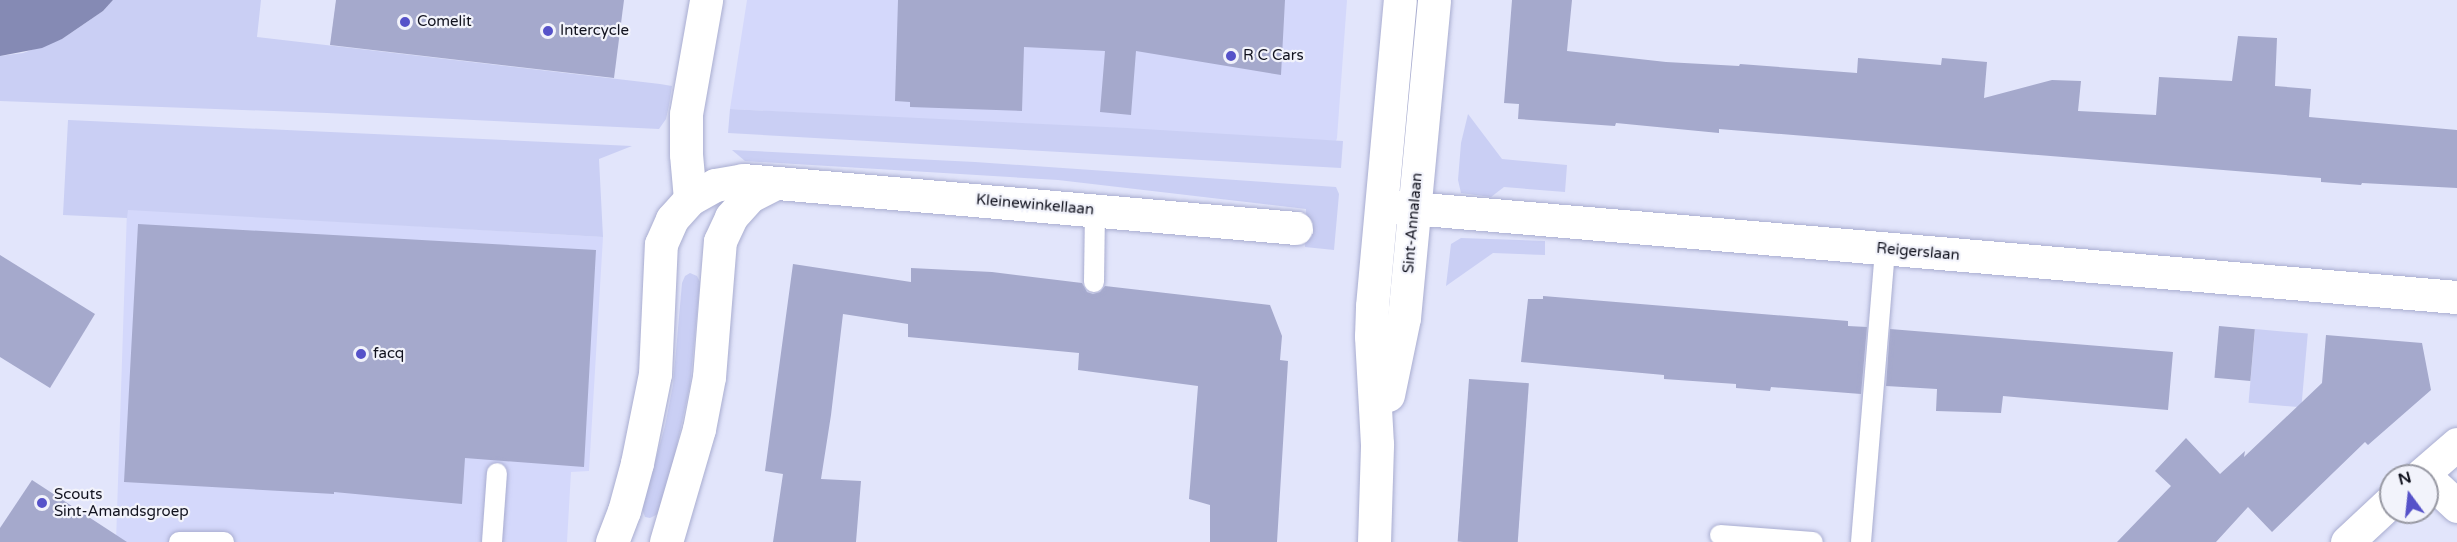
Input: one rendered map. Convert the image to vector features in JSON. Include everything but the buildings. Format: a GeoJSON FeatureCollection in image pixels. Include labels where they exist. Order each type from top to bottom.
{"type":"FeatureCollection","features":[{"type":"Feature","properties":{"kind":"street"},"geometry":{"type":"LineString","coordinates":[[690,199],[686,154],[686,114],[706,0]]}},
{"type":"Feature","properties":{"kind":"street","name":"Sint-Annalaan"},"geometry":{"type":"LineString","coordinates":[[1374,542],[1377,444],[1371,336],[1380,206],[1400,0]]}},
{"type":"Feature","properties":{"kind":"street","name":"Sint-Annalaan"},"geometry":{"type":"LineString","coordinates":[[1377,444],[1404,318],[1434,0]]}},
{"type":"Feature","properties":{"kind":"street","name":"Kleinewinkellaan"},"geometry":{"type":"LineString","coordinates":[[612,542],[624,511],[637,463],[655,374],[661,244],[672,219],[690,199],[715,185],[743,180],[1296,228]]}},
{"type":"Feature","properties":{"kind":"street"},"geometry":{"type":"LineString","coordinates":[[666,542],[699,429],[707,387],[720,242],[731,217],[750,196],[775,183]]}},
{"type":"Feature","properties":{"kind":"street","name":"Reigerslaan"},"geometry":{"type":"LineString","coordinates":[[1380,206],[2457,297]]}},
{"type":"Feature","properties":{"kind":"street"},"geometry":{"type":"LineString","coordinates":[[2436,464],[2457,444]]}},
{"type":"Feature","properties":{"kind":"street"},"geometry":{"type":"LineString","coordinates":[[2439,490],[2457,506]]}},
{"type":"Feature","properties":{"kind":"street"},"geometry":{"type":"LineString","coordinates":[[2347,542],[2379,512]]}},
{"type":"Feature","properties":{"kind":"lane"},"geometry":{"type":"LineString","coordinates":[[1094,282],[1095,210]]}},
{"type":"Feature","properties":{"kind":"lane"},"geometry":{"type":"LineString","coordinates":[[1861,542],[1885,249]]}},
{"type":"Feature","properties":{"kind":"lane"},"geometry":{"type":"LineString","coordinates":[[492,542],[497,473]]}},
{"type":"Feature","properties":{"kind":"lane"},"geometry":{"type":"LineString","coordinates":[[1720,535],[1813,542]]}},
{"type":"Feature","properties":{"kind":"lane"},"geometry":{"type":"LineString","coordinates":[[178,542],[224,542]]}},
{"type":"Feature","properties":{"kind":"shaded area"},"geometry":{"type":"Polygon","coordinates":[[[0,0],[113,0],[103,11],[62,39],[42,48],[0,56],[0,0]]]}},
{"type":"Feature","properties":{"kind":"shaded area"},"geometry":{"type":"Polygon","coordinates":[[[113,0],[261,0],[257,37],[660,84],[672,86],[669,105],[666,119],[659,129],[327,113],[0,101],[0,56],[23,53],[62,39],[103,11],[113,0]]]}},
{"type":"Feature","properties":{"kind":"shaded area"},"geometry":{"type":"Polygon","coordinates":[[[747,0],[1347,0],[1337,138],[1336,141],[730,109],[747,0]]]}},
{"type":"Feature","properties":{"kind":"shaded area"},"geometry":{"type":"Polygon","coordinates":[[[730,109],[1343,141],[1341,168],[728,133],[730,109]]]}},
{"type":"Feature","properties":{"kind":"shaded area"},"geometry":{"type":"Polygon","coordinates":[[[1468,114],[1502,159],[1567,165],[1565,192],[1504,187],[1491,197],[1461,193],[1458,180],[1461,143],[1468,114]]]}},
{"type":"Feature","properties":{"kind":"shaded area"},"geometry":{"type":"Polygon","coordinates":[[[68,120],[632,146],[599,159],[603,237],[128,210],[127,218],[63,215],[68,120]]]}},
{"type":"Feature","properties":{"kind":"shaded area"},"geometry":{"type":"Polygon","coordinates":[[[732,150],[975,162],[1336,187],[1339,194],[1334,250],[1305,247],[1306,209],[1058,180],[745,161],[732,150]]]}},
{"type":"Feature","properties":{"kind":"shaded area","name":"facq"},"geometry":{"type":"Polygon","coordinates":[[[127,209],[603,237],[589,471],[571,472],[567,542],[116,542],[127,209]]]}},
{"type":"Feature","properties":{"kind":"shaded area"},"geometry":{"type":"Polygon","coordinates":[[[1461,238],[1545,241],[1545,255],[1493,253],[1446,286],[1451,244],[1461,238]]]}},
{"type":"Feature","properties":{"kind":"shaded area"},"geometry":{"type":"Polygon","coordinates":[[[690,273],[697,276],[700,282],[690,385],[671,473],[658,514],[650,518],[645,517],[642,509],[665,426],[673,385],[682,283],[685,276],[690,273]]]}},
{"type":"Feature","properties":{"kind":"shaded area"},"geometry":{"type":"Polygon","coordinates":[[[2255,329],[2308,334],[2301,407],[2249,403],[2255,329]]]}},
{"type":"Feature","properties":{"kind":"place","name":"Comelit"},"geometry":{"type":"Point","coordinates":[405,22]}},
{"type":"Feature","properties":{"kind":"place","name":"Intercycle"},"geometry":{"type":"Point","coordinates":[548,31]}},
{"type":"Feature","properties":{"kind":"place","name":"R C Cars"},"geometry":{"type":"Point","coordinates":[1231,56]}},
{"type":"Feature","properties":{"kind":"place","name":"facq"},"geometry":{"type":"Point","coordinates":[361,354]}},
{"type":"Feature","properties":{"kind":"place","name":"Scouts Sint-Amandsgroep"},"geometry":{"type":"Point","coordinates":[42,503]}}]}
